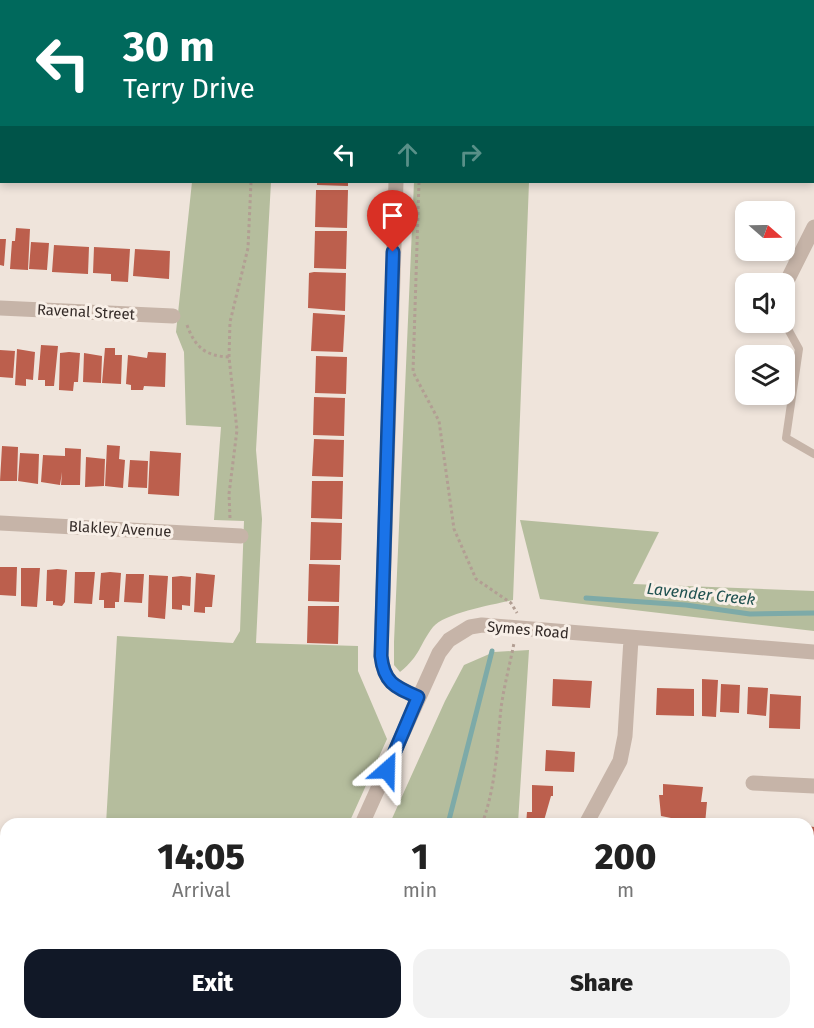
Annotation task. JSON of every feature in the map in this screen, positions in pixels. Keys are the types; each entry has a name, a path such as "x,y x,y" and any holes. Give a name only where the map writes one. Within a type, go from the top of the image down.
{"street":[{"path":"396,183 381,656 383,671 389,682 418,697"},
{"path":"791,273 814,227"},
{"name":"Ravenal Street","path":"0,308 179,318"},
{"name":"Blakley Avenue","path":"0,523 235,536"},
{"name":"Symes Road","path":"365,818 439,653 449,640 470,627 517,627 631,639 814,652"},
{"path":"589,818 620,761 625,736 631,639"},
{"path":"753,783 814,786"}],"lane":[{"path":"790,333 799,349 786,438 814,454"}],"path":[{"path":"235,536 229,494 237,430 229,357 230,322 248,248 251,183"},
{"path":"419,183 413,372 439,421 454,529 476,579 516,607 518,618"},
{"path":"179,318 199,347 215,356 229,357"},
{"path":"484,818 496,773 502,706 516,636"}],"green space":[{"path":"192,183 271,183 256,450 262,519 256,643 358,646 358,671 387,739 351,818 106,818 117,636 233,643 240,631 244,521 214,520 221,427 186,425 184,352 176,332"},
{"path":"414,183 529,183 513,600 470,610 439,622 428,633 412,660 400,672 394,665"},
{"path":"520,520 659,532 633,584 814,591 814,631 540,599"},
{"path":"529,650 518,818 392,818 445,701 464,665 494,652"}],"building":[{"path":"317,183 348,183 348,186 317,185"},
{"path":"316,190 348,190 347,228 315,227"},
{"path":"16,228 30,229 28,270 10,269 12,241 15,241"},
{"path":"315,231 347,231 346,269 314,268"},
{"path":"0,239 6,239 4,266 0,265"},
{"path":"31,242 49,243 47,270 29,269"},
{"path":"54,245 89,247 88,274 52,272"},
{"path":"94,247 130,249 128,282 111,281 111,274 93,273"},
{"path":"135,249 170,251 169,279 133,276"},
{"path":"309,273 346,273 345,311 308,308"},
{"path":"313,313 345,315 343,352 311,351"},
{"path":"41,345 58,346 54,386 45,386 45,380 38,380"},
{"path":"105,348 115,348 115,355 122,355 121,384 102,383"},
{"path":"17,349 35,352 33,380 26,379 26,386 15,385"},
{"path":"0,350 15,351 13,378 0,377"},
{"path":"148,352 166,353 165,387 144,386 143,390 131,390 131,385 126,384 128,355 147,358"},
{"path":"60,353 80,353 78,382 74,382 73,391 59,390"},
{"path":"84,353 102,356 101,383 83,382"},
{"path":"316,356 347,357 346,394 315,393"},
{"path":"314,397 345,398 344,436 313,435"},
{"path":"314,439 344,440 343,477 312,476"},
{"path":"107,445 120,446 119,459 125,460 123,488 105,486"},
{"path":"2,446 18,447 17,481 0,481"},
{"path":"65,448 81,449 80,485 61,485 62,472 60,485 41,482 43,455 65,456"},
{"path":"150,451 181,453 179,496 148,494"},
{"path":"20,453 39,454 38,484 18,481"},
{"path":"86,457 105,459 104,486 85,487"},
{"path":"130,460 148,461 147,488 128,487"},
{"path":"312,481 343,481 342,519 311,518"},
{"path":"311,522 342,523 341,560 310,560"},
{"path":"309,564 340,565 339,602 308,601"},
{"path":"0,567 17,567 16,596 0,595"},
{"path":"21,568 40,568 37,607 21,606"},
{"path":"47,570 67,570 65,602 62,606 53,605 53,601 46,601"},
{"path":"75,572 95,572 92,604 74,603"},
{"path":"101,573 121,573 119,602 115,602 115,608 104,608 104,600 99,600"},
{"path":"196,573 215,575 212,607 205,607 205,613 194,612"},
{"path":"126,574 144,574 142,603 124,602"},
{"path":"149,575 168,576 165,619 148,617"},
{"path":"172,577 191,577 190,606 182,605 182,610 172,609"},
{"path":"308,606 339,606 338,644 307,643"},
{"path":"553,679 592,681 590,708 552,706"},
{"path":"702,679 718,680 716,717 702,716"},
{"path":"721,684 740,685 739,713 720,712"},
{"path":"748,687 768,688 766,716 747,714"},
{"path":"657,688 694,689 694,716 656,715"},
{"path":"770,694 801,696 800,729 769,728"},
{"path":"546,750 575,752 574,772 545,771"},
{"path":"663,784 703,787 701,802 707,802 706,818 661,816 659,795 663,795"},
{"path":"532,785 553,786 553,796 551,796 545,818 526,818 527,812 532,812"}],"waterway":[{"name":"Lavender Creek","path":"586,598 686,605 750,614 814,613"},
{"name":"Lavender Creek","path":"450,818 492,651"}],"route":[{"path":"387,770 418,697 389,682 383,671 381,656 393,252"}]}
